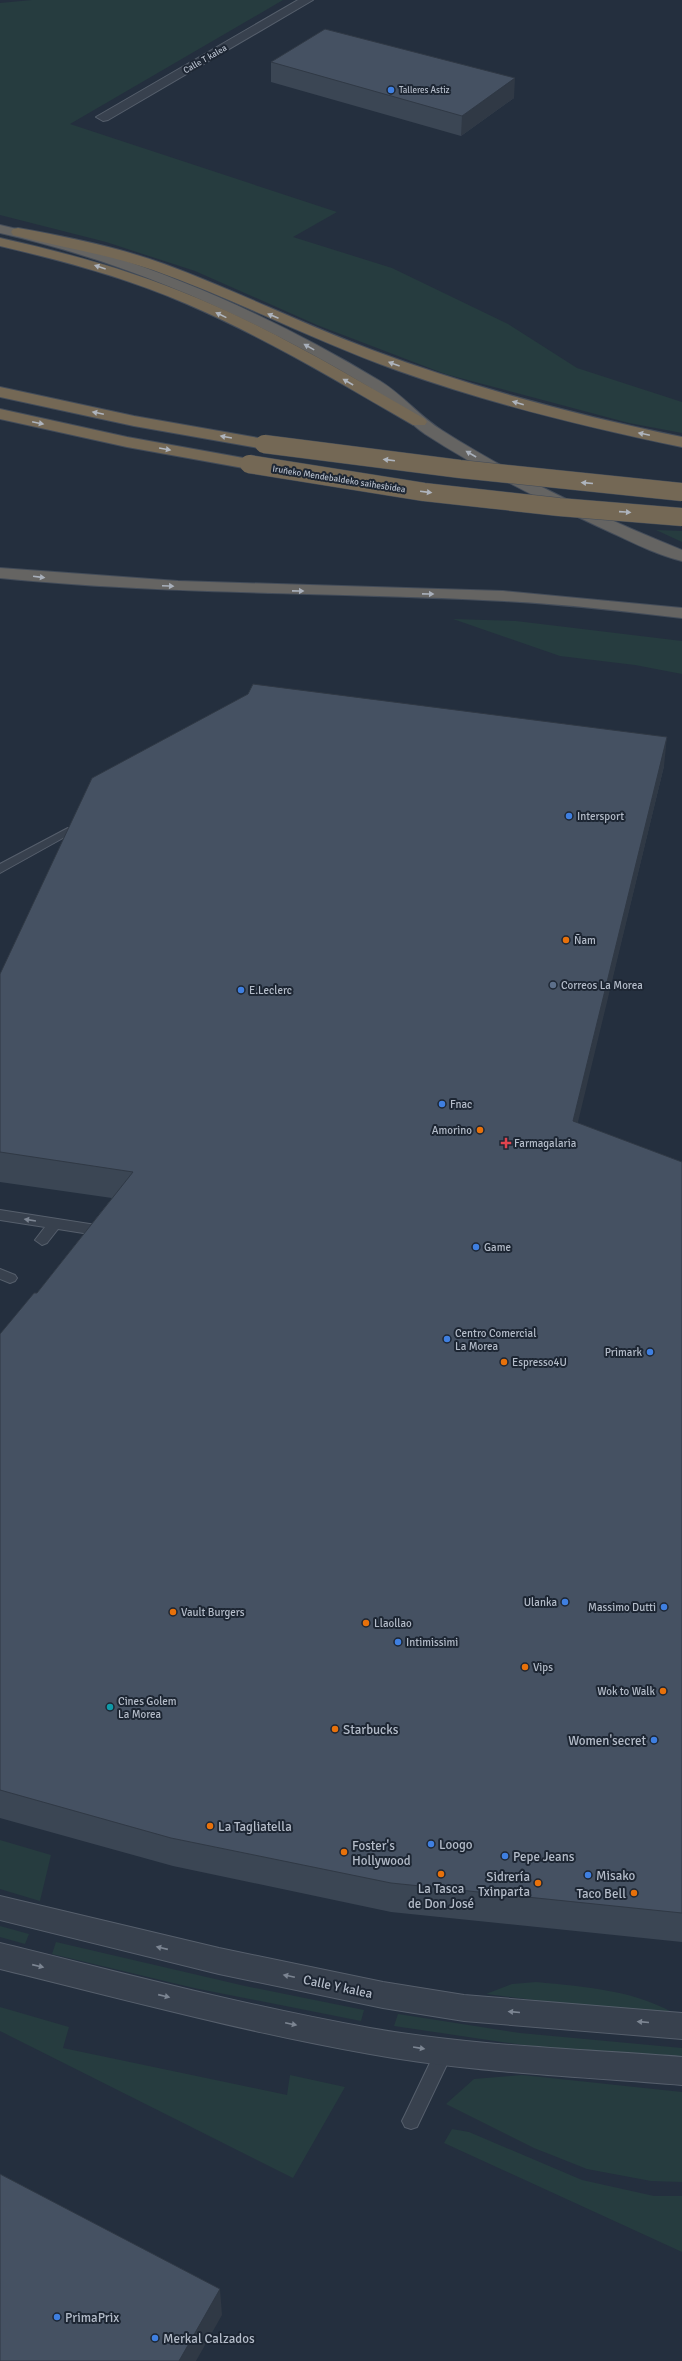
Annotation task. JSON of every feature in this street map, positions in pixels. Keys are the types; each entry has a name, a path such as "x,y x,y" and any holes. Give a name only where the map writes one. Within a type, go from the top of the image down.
{"highway":[{"path":"0,229 76,242 129,257 188,279 318,335 422,374 535,408 682,442"},
{"path":"18,232 107,258 170,280 214,300 291,337 379,387 398,400 419,422"},
{"path":"0,242 93,265 195,303 321,366 468,452 556,501 682,556"},
{"path":"0,392 134,421 264,444 460,469 682,492"},
{"name":"Iruñeko Mendebaldeko saihesbidea","path":"0,414 127,442 250,464 424,492 559,507 682,517"},
{"path":"0,573 72,581 243,589 478,595 598,603 682,613"}],"street":[{"name":"Calle T kalea","path":"103,117 307,0"},
{"name":"Calle Y kalea","path":"0,1908 219,1962 383,1995 464,2008 682,2026"},
{"path":"0,1956 204,2006 370,2040 444,2052 682,2071"}],"lane":[{"path":"0,869 68,831"},
{"path":"0,1215 96,1230"},
{"path":"42,1240 55,1224"},
{"path":"411,2121 444,2052"}],"green space":[{"path":"32,0 283,0 70,124 337,212 293,237 392,268 508,324 577,368 682,402 682,433 629,423 445,374 317,325 195,271 106,242 0,215 0,3"},
{"path":"656,530 682,531 682,542"},
{"path":"453,619 516,621 682,641 682,674 635,665 560,656"},
{"path":"0,1840 51,1855 40,1901 0,1889"},
{"path":"0,1926 29,1934 25,1944 0,1937"},
{"path":"56,1942 245,1986 364,2010 361,2021 194,1988 52,1954"},
{"path":"536,1982 612,1991 648,2001 682,2018 486,1994 512,1984"},
{"path":"0,2007 69,2027 63,2048 287,2095 290,2075 345,2087 293,2178 0,2031"},
{"path":"398,2014 520,2033 682,2048 682,2060 536,2047 394,2026"},
{"path":"522,2075 682,2092 682,2182 651,2181 587,2169 534,2148 446,2104 474,2079"},
{"path":"452,2129 469,2132 582,2180 654,2196 682,2196 682,2252 444,2143"}],"building":[{"path":"325,29 515,78 462,116 271,62"},
{"name":"Centro Comercial La Morea","path":"253,684 667,737 573,1121 682,1162 682,1913 391,1883 171,1838 0,1790 0,1334 34,1293 37,1293 133,1172 0,1152 0,974 92,778 248,694"},
{"path":"0,2174 220,2289 179,2361 0,2361"}],"place":[{"name":"Talleres Astiz","path":"391,90"},
{"name":"Intersport","path":"569,816"},
{"name":"Ñam","path":"566,940"},
{"name":"Correos La Morea","path":"553,985"},
{"name":"E.Leclerc","path":"241,990"},
{"name":"Fnac","path":"442,1104"},
{"name":"Amorino","path":"480,1130"},
{"name":"Farmagalaria","path":"506,1143"},
{"name":"Game","path":"476,1247"},
{"name":"Centro Comercial La Morea","path":"447,1339"},
{"name":"Primark","path":"650,1352"},
{"name":"Espresso4U","path":"504,1362"},
{"name":"Ulanka","path":"565,1602"},
{"name":"Massimo Dutti","path":"664,1607"},
{"name":"Vault Burgers","path":"173,1612"},
{"name":"Llaollao","path":"366,1623"},
{"name":"Intimissimi","path":"398,1642"},
{"name":"Vips","path":"525,1667"},
{"name":"Wok to Walk","path":"663,1691"},
{"name":"Cines Golem La Morea","path":"110,1707"},
{"name":"Starbucks","path":"335,1729"},
{"name":"Women'secret","path":"654,1740"},
{"name":"La Tagliatella","path":"210,1826"},
{"name":"Loogo","path":"431,1844"},
{"name":"Foster's Hollywood","path":"344,1852"},
{"name":"Pepe Jeans","path":"505,1856"},
{"name":"La Tasca de Don José","path":"441,1874"},
{"name":"Misako","path":"588,1875"},
{"name":"Sidrería Txinparta","path":"538,1883"},
{"name":"Taco Bell","path":"634,1893"},
{"name":"PrimaPrix","path":"57,2317"},
{"name":"Merkal Calzados","path":"155,2338"}]}
